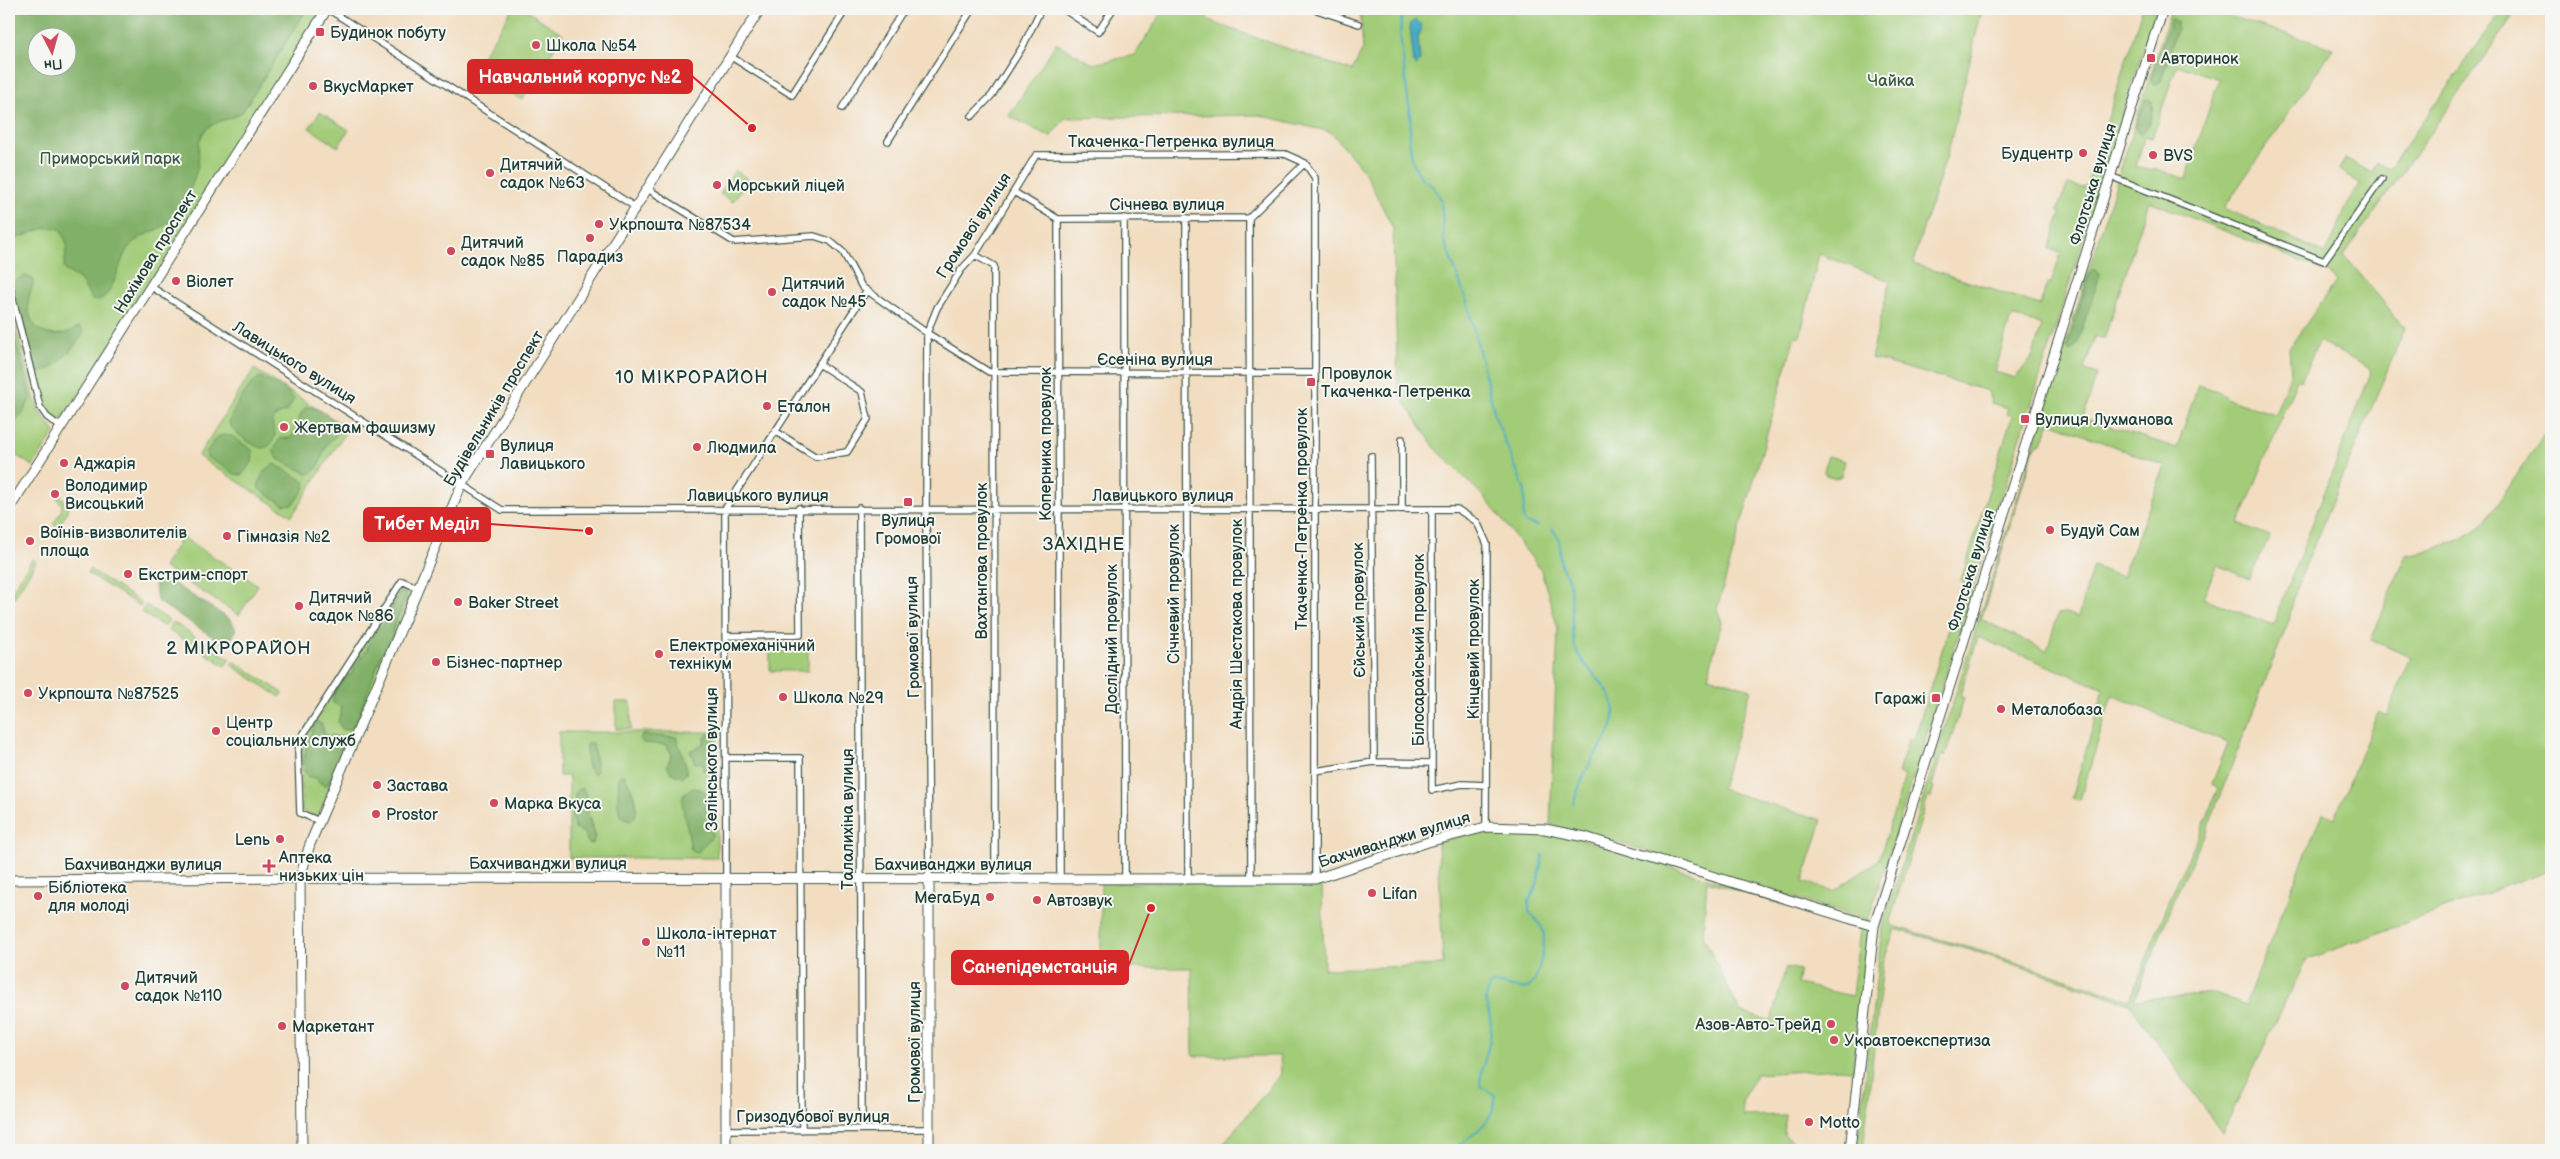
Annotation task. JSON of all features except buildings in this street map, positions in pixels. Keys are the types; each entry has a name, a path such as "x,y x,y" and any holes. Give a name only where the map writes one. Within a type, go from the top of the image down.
{"street":[{"path":"328,9 635,207"},
{"name":"Нахімова проспект","path":"9,509 328,9"},
{"name":"Будівельників проспект","path":"302,1150 300,878 307,852 462,484 760,9"},
{"path":"730,56 792,96 846,9"},
{"path":"842,108 904,9"},
{"path":"888,141 972,9"},
{"path":"972,116 997,87 1023,46 1041,9"},
{"path":"1063,9 1098,32 1112,9"},
{"path":"1314,9 1359,24"},
{"name":"Флотська вулиця","path":"1850,1150 1874,926 2162,9"},
{"name":"Ткаченка-Петренка вулиця","path":"1036,155 1285,154 1305,163"},
{"name":"Громової вулиця","path":"930,1150 926,508 927,333 937,308 961,270 975,255 1036,155"},
{"path":"1250,218 1305,163"},
{"name":"Ткаченка-Петренка провулок","path":"1305,163 1315,178 1315,879"},
{"path":"2110,176 2324,261 2382,179"},
{"path":"646,188 734,242 814,236 830,241 843,252 858,282 867,290 927,333 984,370 995,373"},
{"path":"1014,192 1058,219"},
{"name":"Дослідний провулок","path":"1124,218 1125,879"},
{"name":"Січневий провулок","path":"1186,218 1188,880"},
{"name":"Січнева вулиця","path":"1058,219 1250,218"},
{"name":"Андрія Шестакова провулок","path":"1250,218 1251,880"},
{"name":"Коперника провулок","path":"1058,219 1060,879"},
{"name":"Вахтангова провулок","path":"975,255 994,266 995,879"},
{"path":"9,284 40,407 50,421 62,428"},
{"name":"Лавицького вулиця","path":"150,286 502,510 799,508 1432,509"},
{"path":"725,509 867,290"},
{"path":"776,431 816,457 847,452 868,418 862,392 819,364"},
{"name":"Єсеніна вулиця","path":"995,373 1315,373"},
{"path":"1402,439 1402,509"},
{"name":"Єйський провулок","path":"1372,456 1374,762"},
{"path":"725,636 800,635 799,508"},
{"name":"Талалихіна вулиця","path":"859,508 862,1129"},
{"name":"Зелінського вулиця","path":"725,509 726,1150"},
{"name":"Білосарайський провулок","path":"1432,509 1432,790 1462,784 1486,785"},
{"name":"Кінцевий провулок","path":"1432,509 1457,509 1468,514 1484,533 1487,544 1486,827"},
{"path":"320,821 300,813 298,751 302,738 402,582 418,588"},
{"path":"726,758 800,758 802,1130"},
{"path":"1315,771 1374,762 1432,763"},
{"name":"Бахчиванджи вулиця","path":"9,880 300,878 1315,879 1428,842 1486,827 1545,829 1586,836 1874,926"},
{"name":"Гризодубової вулиця","path":"726,1130 929,1129"}],"green space":[{"name":"Приморський парк","path":"9,9 325,9 58,427 45,409 40,398 9,282"},
{"name":"Приморський парк","path":"9,9 307,9 243,111 218,122 204,132 199,146 197,169 190,191 182,206 168,223 140,238 128,248 115,280 105,296 99,300 92,300 80,279 66,271 64,267 67,244 61,230 55,228 42,229 9,239"},
{"path":"512,9 524,9 563,34 522,100 474,70"},
{"name":"Чайка","path":"1164,9 1192,9 1217,24 1352,71 1363,49 1360,9 1982,9 1948,152 1915,254 1914,264 2040,305 2047,283 2051,284 2061,253 2049,249 2061,212 2057,210 2068,184 2082,188 2087,185 2142,9 2156,9 1868,921 1627,845 1550,825 1558,629 1541,570 1486,499 1435,448 1398,392 1393,228 1364,171 1331,132 1259,115 1065,118 1050,137 1009,116 1056,43 1093,64 1135,55","holes":["1819,254 1890,281 1871,358 1988,391 1991,403 2008,408 2007,414 2012,416 1961,580 1964,581 1914,740 1909,738 1898,773 1905,776 1879,860 1834,891 1803,882 1822,820 1721,789 1751,689 1708,676 1722,622 1717,609 1795,336 1800,337","2011,316 2042,325 2032,358 2015,378 1995,372"]},
{"path":"2171,9 2206,9 2333,48 2224,208 2326,254 2350,198 2361,184 2339,170 2345,158 2372,173 2377,163 2389,169 2503,9 2518,9 2344,255 2405,328 2296,588 2289,620 2206,831 2178,891 2134,1000 2215,993 2245,1005 2322,813 2335,818 2378,712 2387,716 2411,657 2371,640 2406,555 2431,550 2459,540 2484,524 2551,424 2551,869 2306,960 2222,1133 2129,1003 1974,951 1895,929 1883,963 1863,1150 1857,1150 1882,928","holes":["2177,65 2219,79 2186,179 2153,168 2151,171 2136,166 2145,136 2152,138","2149,201 2330,273 2336,282 2289,348 2291,373 2275,414 2230,400 2218,391 2198,385 2177,448 2083,418 2097,374 2084,369 2095,336 2104,339","2319,341 2372,370 2273,625 2203,598 2217,565 2249,579 2270,536 2239,524 2297,379 2301,381","2050,422 2165,466 2122,577 2093,566 2078,617 2065,613 2058,614 2047,651 1981,619 2033,452 2038,444 2042,443","1978,637 2104,689 2072,798 2080,800 2112,695 2228,743 2212,784 2218,788 2202,829 2174,889 2130,1000 1975,949 1893,926 1890,921 1928,797 1931,798 1934,787 1932,786 1941,755 1945,756 1964,698 1960,696"]},
{"path":"2171,18 2177,21 2177,29 2161,81 2153,85 2151,78"},
{"path":"2146,99 2152,101 2152,114 2147,128 2141,134 2137,132 2136,125"},
{"path":"320,112 349,130 338,147 309,128"},
{"path":"735,170 748,179 733,202 720,194"},
{"path":"2093,269 2099,272 2099,278 2077,344 2070,351 2067,347 2090,272"},
{"path":"25,276 33,279 28,303 29,314 38,329 44,333 52,334 70,332 79,327 83,330 83,335 63,359 51,369 44,371 38,372 33,363 13,287 15,280"},
{"path":"9,310 11,310 35,400 40,412 55,432 33,466 9,451"},
{"path":"9,318 31,397 23,413 9,430"},
{"path":"254,369 348,428 292,516 198,456"},
{"path":"261,377 288,392 294,399 287,411 273,418 272,423 275,436 270,445 264,448 255,446 234,430 229,423 233,411 242,397 252,383"},
{"path":"306,407 315,408 326,414 339,430 337,435 327,445 316,469 308,474 278,459 273,451 280,438 290,438 296,431 301,414"},
{"path":"222,435 232,436 253,451 252,462 242,475 235,474 207,457 206,453 215,439"},
{"path":"1828,456 1845,461 1841,476 1836,478 1826,475 1824,471"},
{"path":"275,464 305,483 304,490 293,504 284,505 259,489 259,482 263,474"},
{"path":"60,494 68,506 66,514 58,527 53,524 62,508 57,499"},
{"path":"182,537 258,585 239,615 163,567"},
{"path":"32,559 36,562 9,606 9,596"},
{"path":"89,569 142,603 140,606 87,573"},
{"path":"162,578 231,620 236,630 231,640 221,642 157,601 155,584"},
{"path":"403,585 414,589 318,817 302,811 301,751 306,735","holes":["405,592 406,598 393,628 392,639 381,656 359,714 341,728 339,722 342,708 335,704 347,676 352,674 354,667 400,593","322,724 325,735 342,737 345,743 329,783 319,783 316,778 305,772 309,739"]},
{"path":"405,592 406,598 393,628 392,639 381,656 356,722 350,729 343,730 338,722 342,708 333,703 334,694 342,682 352,674 355,664 367,650 374,633 382,626 400,593"},
{"path":"146,605 169,620 164,627 141,612"},
{"path":"173,622 206,644 201,651 168,630"},
{"path":"209,646 230,659 225,666 205,653"},
{"path":"770,650 808,650 808,671 770,671"},
{"path":"234,661 283,693 280,697 231,665"},
{"path":"616,702 631,702 631,729 616,729"},
{"path":"319,722 325,735 342,737 345,743 329,783 324,786 316,778 308,777 304,764 310,735 316,723"},
{"path":"559,732 717,732 717,858 569,858 569,776 559,776","holes":["641,735 676,737 686,765 686,774 669,760 672,755 667,745","705,736 714,736 715,762 704,771 703,763 692,750 703,744","592,743 597,771 588,768 586,745","619,776 625,776 637,803 618,800","576,791 588,814 595,836 587,841 584,833 574,827 572,816","708,799 705,809 712,827 710,840 690,848 688,824 682,804"]},
{"path":"708,734 714,736 715,762 703,771 703,763 695,763 690,751 703,744"},
{"path":"643,735 676,737 686,765 686,774 680,777 671,773 667,765 672,755 667,745 643,743 639,739"},
{"path":"589,742 593,745 597,771 594,774 589,769 587,761 586,745"},
{"path":"623,774 635,799 636,812 630,821 621,818 618,806 619,776"},
{"path":"582,788 586,794 589,820 595,836 593,844 588,843 584,833 575,829 572,816 576,791"},
{"path":"694,788 704,790 708,795 705,809 713,835 697,853 690,848 683,805 684,793"},
{"path":"1486,830 1545,832 1585,840 1868,928 1853,1070 1839,1069 1756,1074 1742,1102 1743,1116 1786,1115 1784,1135 1800,1150 1218,1150 1281,1074 1280,1056 1193,1056 1192,968 1101,968 1101,883 1322,879 1324,969 1443,965 1438,842","holes":["1707,881 1860,929 1852,996 1797,984 1800,970 1786,967 1771,1021 1740,1012 1703,936"]}],"water":[{"path":"1417,20 1422,25 1418,36 1420,61 1416,66 1414,64 1410,28 1411,23"}],"waterway":[{"path":"1402,9 1400,35 1411,124 1409,139 1413,163 1422,179 1432,185 1441,199 1444,240 1467,302 1496,419 1525,491 1523,519 1526,523 1538,526"},
{"path":"1552,529 1558,538 1561,565 1570,586 1573,635 1577,652 1608,691 1614,711 1614,719 1609,734 1582,779 1573,804"},
{"path":"1453,1150 1481,1127 1492,1113 1495,1104 1495,1095 1480,1086 1491,1035 1491,1022 1486,1000 1488,990 1492,984 1527,988 1535,979 1541,962 1544,936 1541,925 1529,912 1529,901 1537,885 1543,855"}],"place":[{"name":"Будинок побуту","path":"320,32"},
{"name":"Школа №54","path":"536,45"},
{"name":"Авторинок","path":"2151,58"},
{"name":"ВкусМаркет","path":"313,86"},
{"name":"Навчальний корпус №2","path":"752,128"},
{"name":"Будцентр","path":"2083,153"},
{"name":"BVS","path":"2153,155"},
{"name":"Дитячий садок №63","path":"490,173"},
{"name":"Морський ліцей","path":"717,185"},
{"name":"Укрпошта №87534","path":"599,224"},
{"name":"Парадиз","path":"590,238"},
{"name":"Дитячий садок №85","path":"451,251"},
{"name":"Віолет","path":"176,281"},
{"name":"Дитячий садок №45","path":"772,292"},
{"name":"Провулок Ткаченка-Петренка","path":"1311,382"},
{"name":"Еталон","path":"767,406"},
{"name":"Вулиця Лухманова","path":"2025,419"},
{"name":"Жертвам фашизму","path":"284,427"},
{"name":"Людмила","path":"697,447"},
{"name":"Вулиця Лавицького","path":"490,454"},
{"name":"Аджарія","path":"64,463"},
{"name":"Володимир Висоцький","path":"55,494"},
{"name":"Вулиця Громової","path":"908,502"},
{"name":"Будуй Сам","path":"2050,530"},
{"name":"Тибет Меділ","path":"589,531"},
{"name":"Гімназія №2","path":"227,536"},
{"name":"Воїнів-визволителів площа","path":"30,541"},
{"name":"Екстрим-спорт","path":"128,574"},
{"name":"Baker Street","path":"458,602"},
{"name":"Дитячий садок №86","path":"299,606"},
{"name":"Електромеханічний технікум","path":"659,654"},
{"name":"Бізнес-партнер","path":"436,662"},
{"name":"Укрпошта №87525","path":"28,693"},
{"name":"Школа №29","path":"783,697"},
{"name":"Гаражі","path":"1936,698"},
{"name":"Металобаза","path":"2001,709"},
{"name":"Центр соціальних служб","path":"216,731"},
{"name":"Застава","path":"377,785"},
{"name":"Марка Вкуса","path":"494,803"},
{"name":"Prostor","path":"376,814"},
{"name":"Lenь","path":"280,839"},
{"name":"Аптека низьких цін","path":"269,866"},
{"name":"Lifan","path":"1372,893"},
{"name":"Бібліотека для молоді","path":"38,896"},
{"name":"МегаБуд","path":"990,897"},
{"name":"Автозвук","path":"1037,900"},
{"name":"Санепідемстанція","path":"1151,908"},
{"name":"Школа-інтернат №11","path":"646,942"},
{"name":"Дитячий садок №110","path":"125,986"},
{"name":"Азов-Авто-Трейд","path":"1831,1024"},
{"name":"Маркетант","path":"282,1026"},
{"name":"Укравтоекспертиза","path":"1834,1040"},
{"name":"Motto","path":"1809,1122"}],"district":[{"name":"10 МІКРОРАЙОН","path":"692,377"},
{"name":"ЗАХІДНЕ","path":"1084,544"},
{"name":"2 МІКРОРАЙОН","path":"239,648"}]}
